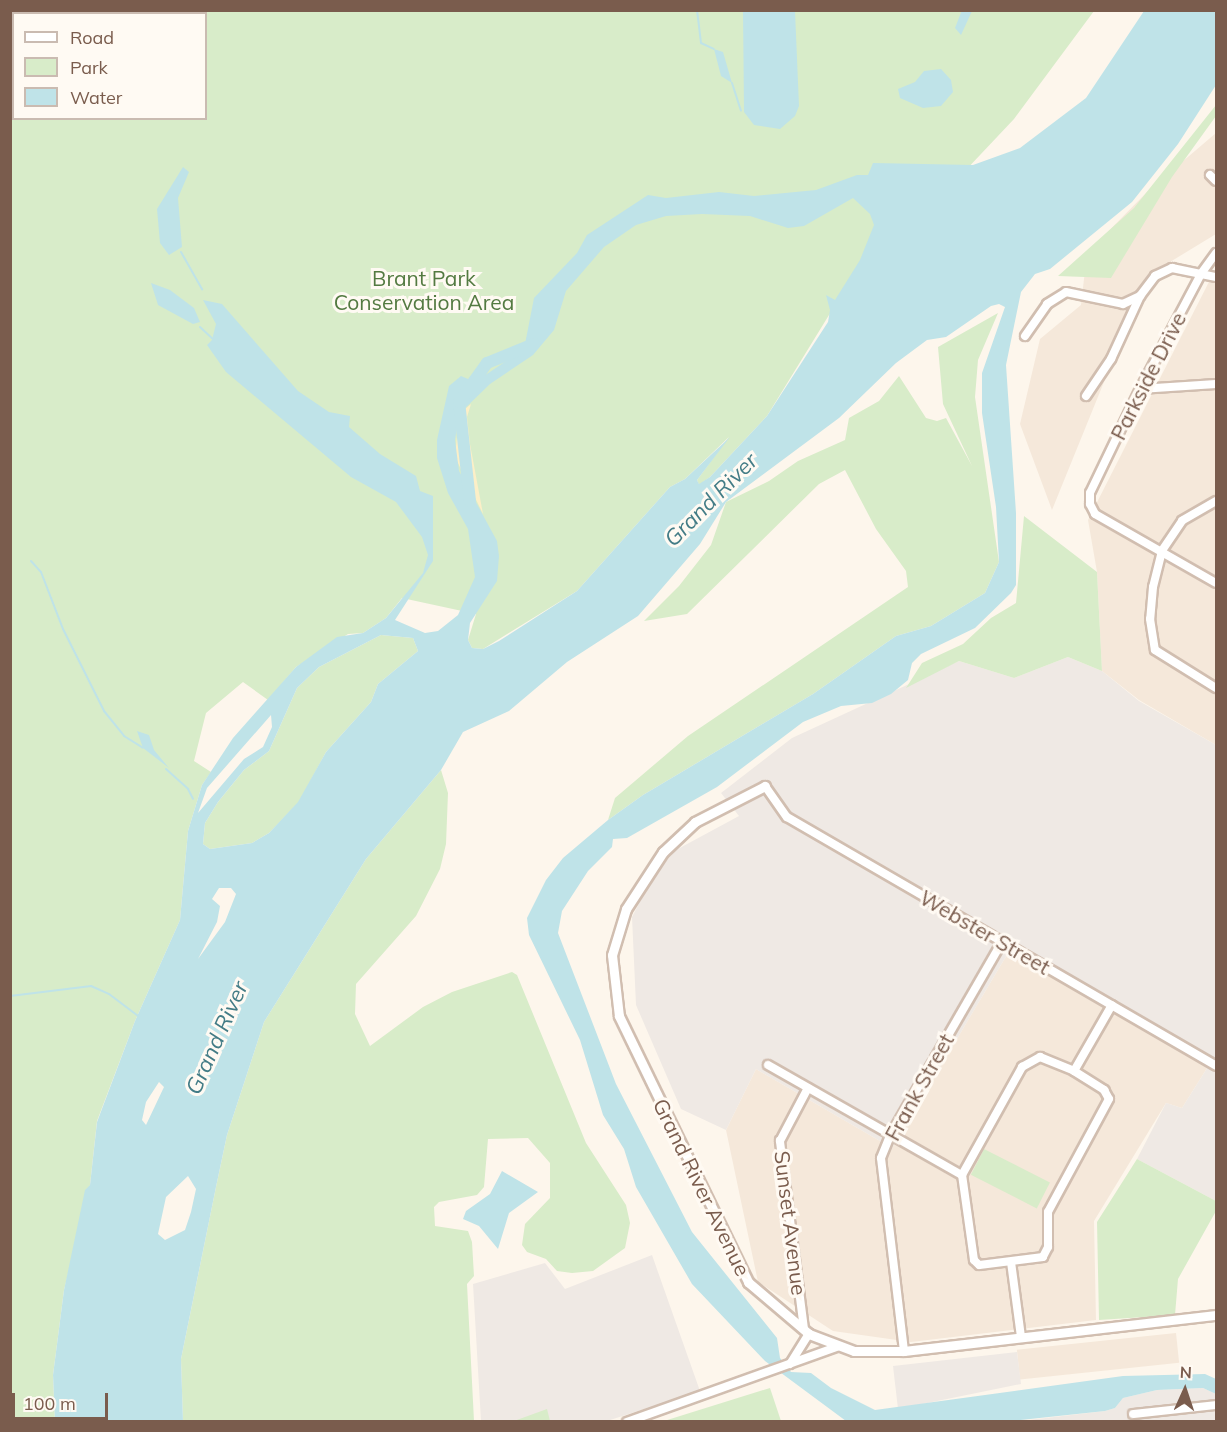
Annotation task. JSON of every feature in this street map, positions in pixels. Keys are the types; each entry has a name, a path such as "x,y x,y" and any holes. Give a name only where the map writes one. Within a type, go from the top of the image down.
{"street":[{"name":"Parkside Drive","path":"1162,551 1095,514 1090,504 1090,493 1140,389 1201,274 1216,253"},
{"path":"1086,396 1111,359 1140,296 1155,276 1172,268 1216,277"},
{"path":"1025,336 1047,304 1066,292 1123,304 1140,296"},
{"path":"1140,389 1216,384"},
{"path":"1216,501 1182,521 1162,551 1151,603 1155,650 1216,688"},
{"path":"1162,551 1216,583"},
{"name":"Webster Street","path":"765,786 787,817 1216,1066"},
{"name":"Grand River Avenue","path":"765,786 695,822 663,852 626,909 612,955 619,1016 748,1282 806,1332 837,1347 904,1352 1216,1315"},
{"name":"Frank Street","path":"904,1352 881,1158 890,1136 1002,942"},
{"path":"1074,1071 1112,1005"},
{"path":"1040,1057 1074,1071 1104,1090 1108,1099 1047,1212 1048,1247 1043,1257 979,1264 974,1260 962,1175 1022,1066 1040,1057"},
{"path":"768,1065 962,1175"},
{"name":"Sunset Avenue","path":"806,1332 780,1141 808,1088"},
{"path":"1011,1262 1021,1337"},
{"path":"790,1364 806,1332"},
{"path":"627,1422 837,1347"},
{"path":"1133,1414 1216,1405"}],"shaded area":[{"path":"1216,133 1216,234 1147,276 1052,510 1020,424 1040,339 1081,305 1087,253 1148,191"},
{"path":"1216,268 1216,745 1139,700 1102,671 1097,572 1088,520"},
{"path":"1068,657 1102,671 1139,701 1216,745 1216,1201 1137,1159 1166,1103 1182,1108 1209,1065 1008,953 892,1148 756,1069 726,1130 681,1109 636,1005 632,917 655,873 676,850 739,816 721,793 792,738 959,661 1014,678"},
{"path":"1008,953 1209,1065 1182,1108 1166,1103 1094,1221 1096,1320 911,1342 833,1331 758,1282 726,1130 756,1069 892,1148"},
{"path":"652,1255 700,1391 607,1421 481,1421 473,1284 545,1263 565,1289"},
{"path":"1176,1333 1179,1363 1020,1380 1017,1350"},
{"path":"1017,1352 1021,1384 898,1409 893,1366"},
{"path":"1203,1388 1216,1394 1216,1421 1011,1422 1105,1411 1115,1408 1123,1398 1157,1390"}],"green space":[{"name":"Brant Park Conservation Area","path":"10,11 1094,11 1014,119 829,315 767,416 710,477 699,485 697,480 729,437 685,479 670,487 577,591 483,649 472,648 468,640 476,614 402,598 386,618 363,633 348,634 296,667 268,700 243,682 206,713 194,761 211,772 202,785 188,831 180,920 135,1021 97,1121 90,1185 64,1290 53,1375 55,1422 10,1421"},
{"path":"1216,105 1216,116 1172,177 1111,278 1058,276 1134,208"},
{"path":"998,313 978,360 975,397 999,562 985,593 931,626 896,636 813,694 643,795 608,820 615,798 688,736 908,587 906,571 876,529 845,470 819,484 687,614 644,621 679,586 711,545 726,502 769,481 798,461 845,440 849,418 879,401 899,376 926,418 937,421 946,418 972,466 943,404 938,347"},
{"path":"1024,516 1097,572 1102,671 1068,657 1014,678 959,661 906,688 922,663 963,644 991,618 1016,603"},
{"path":"381,635 413,638 418,651 378,684 371,702 326,752 299,802 269,833 252,843 210,849 203,844 205,823 218,802 244,770 269,751 297,688 319,667"},
{"path":"441,770 448,793 446,844 440,869 416,916 356,984 355,1014 370,1046 423,1007 452,992 512,972 517,975 586,1143 626,1205 630,1223 625,1248 593,1271 572,1273 557,1271 546,1259 527,1252 522,1245 525,1224 550,1198 550,1163 528,1138 488,1139 484,1187 477,1195 439,1202 434,1207 435,1226 468,1231 472,1242 474,1276 467,1284 474,1421 183,1422 181,1359 227,1135 264,1022 366,859"},
{"path":"984,1149 1050,1183 1037,1208 971,1175"},
{"path":"1137,1159 1216,1201 1216,1211 1178,1279 1175,1315 1099,1320 1097,1222"},
{"path":"770,1388 781,1421 664,1421"},
{"path":"547,1409 550,1421 514,1421"}],"sand":[{"path":"471,404 467,417 483,514 455,457 459,414"}],"water":[{"path":"962,10 972,11 961,35 955,28"},
{"path":"743,11 795,11 799,106 795,116 780,129 754,125 744,112"},
{"path":"1144,11 1216,11 1216,85 1178,144 1132,202 1050,269 1035,274 1021,292 1006,365 1016,513 1016,585 1011,593 975,628 921,654 912,663 908,680 891,694 872,703 841,706 803,722 717,787 627,838 613,839 612,847 588,871 562,911 558,933 616,1084 692,1232 777,1338 780,1358 791,1372 811,1373 831,1388 875,1410 1123,1376 1205,1374 1216,1379 1216,1394 1203,1388 1157,1390 1123,1398 1115,1408 1105,1411 1011,1421 846,1421 765,1361 692,1284 636,1187 624,1149 603,1115 580,1040 529,935 527,918 546,880 563,858 608,820 643,795 813,694 896,636 931,626 985,593 999,562 996,507 982,413 982,373 1005,307 999,304 991,306 946,337 927,340 896,363 839,418 726,502 700,544 638,616 567,662 509,711 463,732 441,770 366,859 264,1022 227,1135 181,1359 183,1421 55,1422 53,1375 64,1290 85,1190 90,1185 97,1122 135,1021 180,920 188,831 202,785 233,738 296,667 337,637 363,633 386,618 423,573 428,555 422,537 396,502 351,477 226,372 207,345 212,340 216,324 203,300 222,304 298,391 329,412 350,416 349,427 380,454 416,476 420,491 433,496 433,561 395,620 425,633 438,631 458,615 475,577 468,529 448,493 437,458 437,440 449,386 461,376 475,382 518,353 525,344 534,298 577,253 587,235 648,195 666,198 719,192 754,196 816,190 857,175 868,175 873,163 973,165 1020,148 1086,98","holes":["853,198 870,214 874,225 860,260 835,300 826,295 830,310 828,322 767,416 710,477 699,484 697,480 730,437 685,479 670,487 577,591 499,641 483,649 472,648 468,640 470,623 497,581 499,556 497,541 459,471 455,440 459,414 490,384 533,355 554,330 566,291 604,247 636,225 666,216 702,214 750,216 788,228 804,226","381,635 413,638 418,651 378,684 371,702 326,752 298,802 269,833 252,843 210,849 203,844 205,823 218,802 244,770 269,751 297,688 319,667","271,715 272,727 263,747 244,759 198,813 207,788","219,888 231,888 236,894 225,922 198,959 217,922 220,906 212,899","159,1082 164,1087 146,1125 142,1120 146,1102","188,1176 196,1189 185,1230 165,1240 158,1234 166,1197"]},
{"path":"714,49 723,52 732,83 721,76"},
{"path":"941,69 951,80 953,92 941,106 923,108 900,98 898,89 915,82 924,71"},
{"path":"183,167 189,172 178,198 182,247 169,255 160,243 157,209"},
{"path":"151,283 170,290 194,308 200,322 193,324 158,305"},
{"path":"137,731 149,735 154,750 169,768 143,748"},
{"path":"502,1171 538,1192 509,1213 498,1249 479,1226 463,1219 466,1211 490,1194"}],"waterway":[{"path":"697,10 701,43 714,49"},
{"path":"732,83 741,111"},
{"path":"181,252 202,289"},
{"path":"200,327 213,339"},
{"name":"Grand River","path":"470,501 459,402 487,363 534,344"},
{"path":"31,561 41,572 63,629 104,711 124,736 143,748"},
{"path":"166,769 188,789 193,799"},
{"path":"10,996 91,986 109,994 140,1017"}]}
